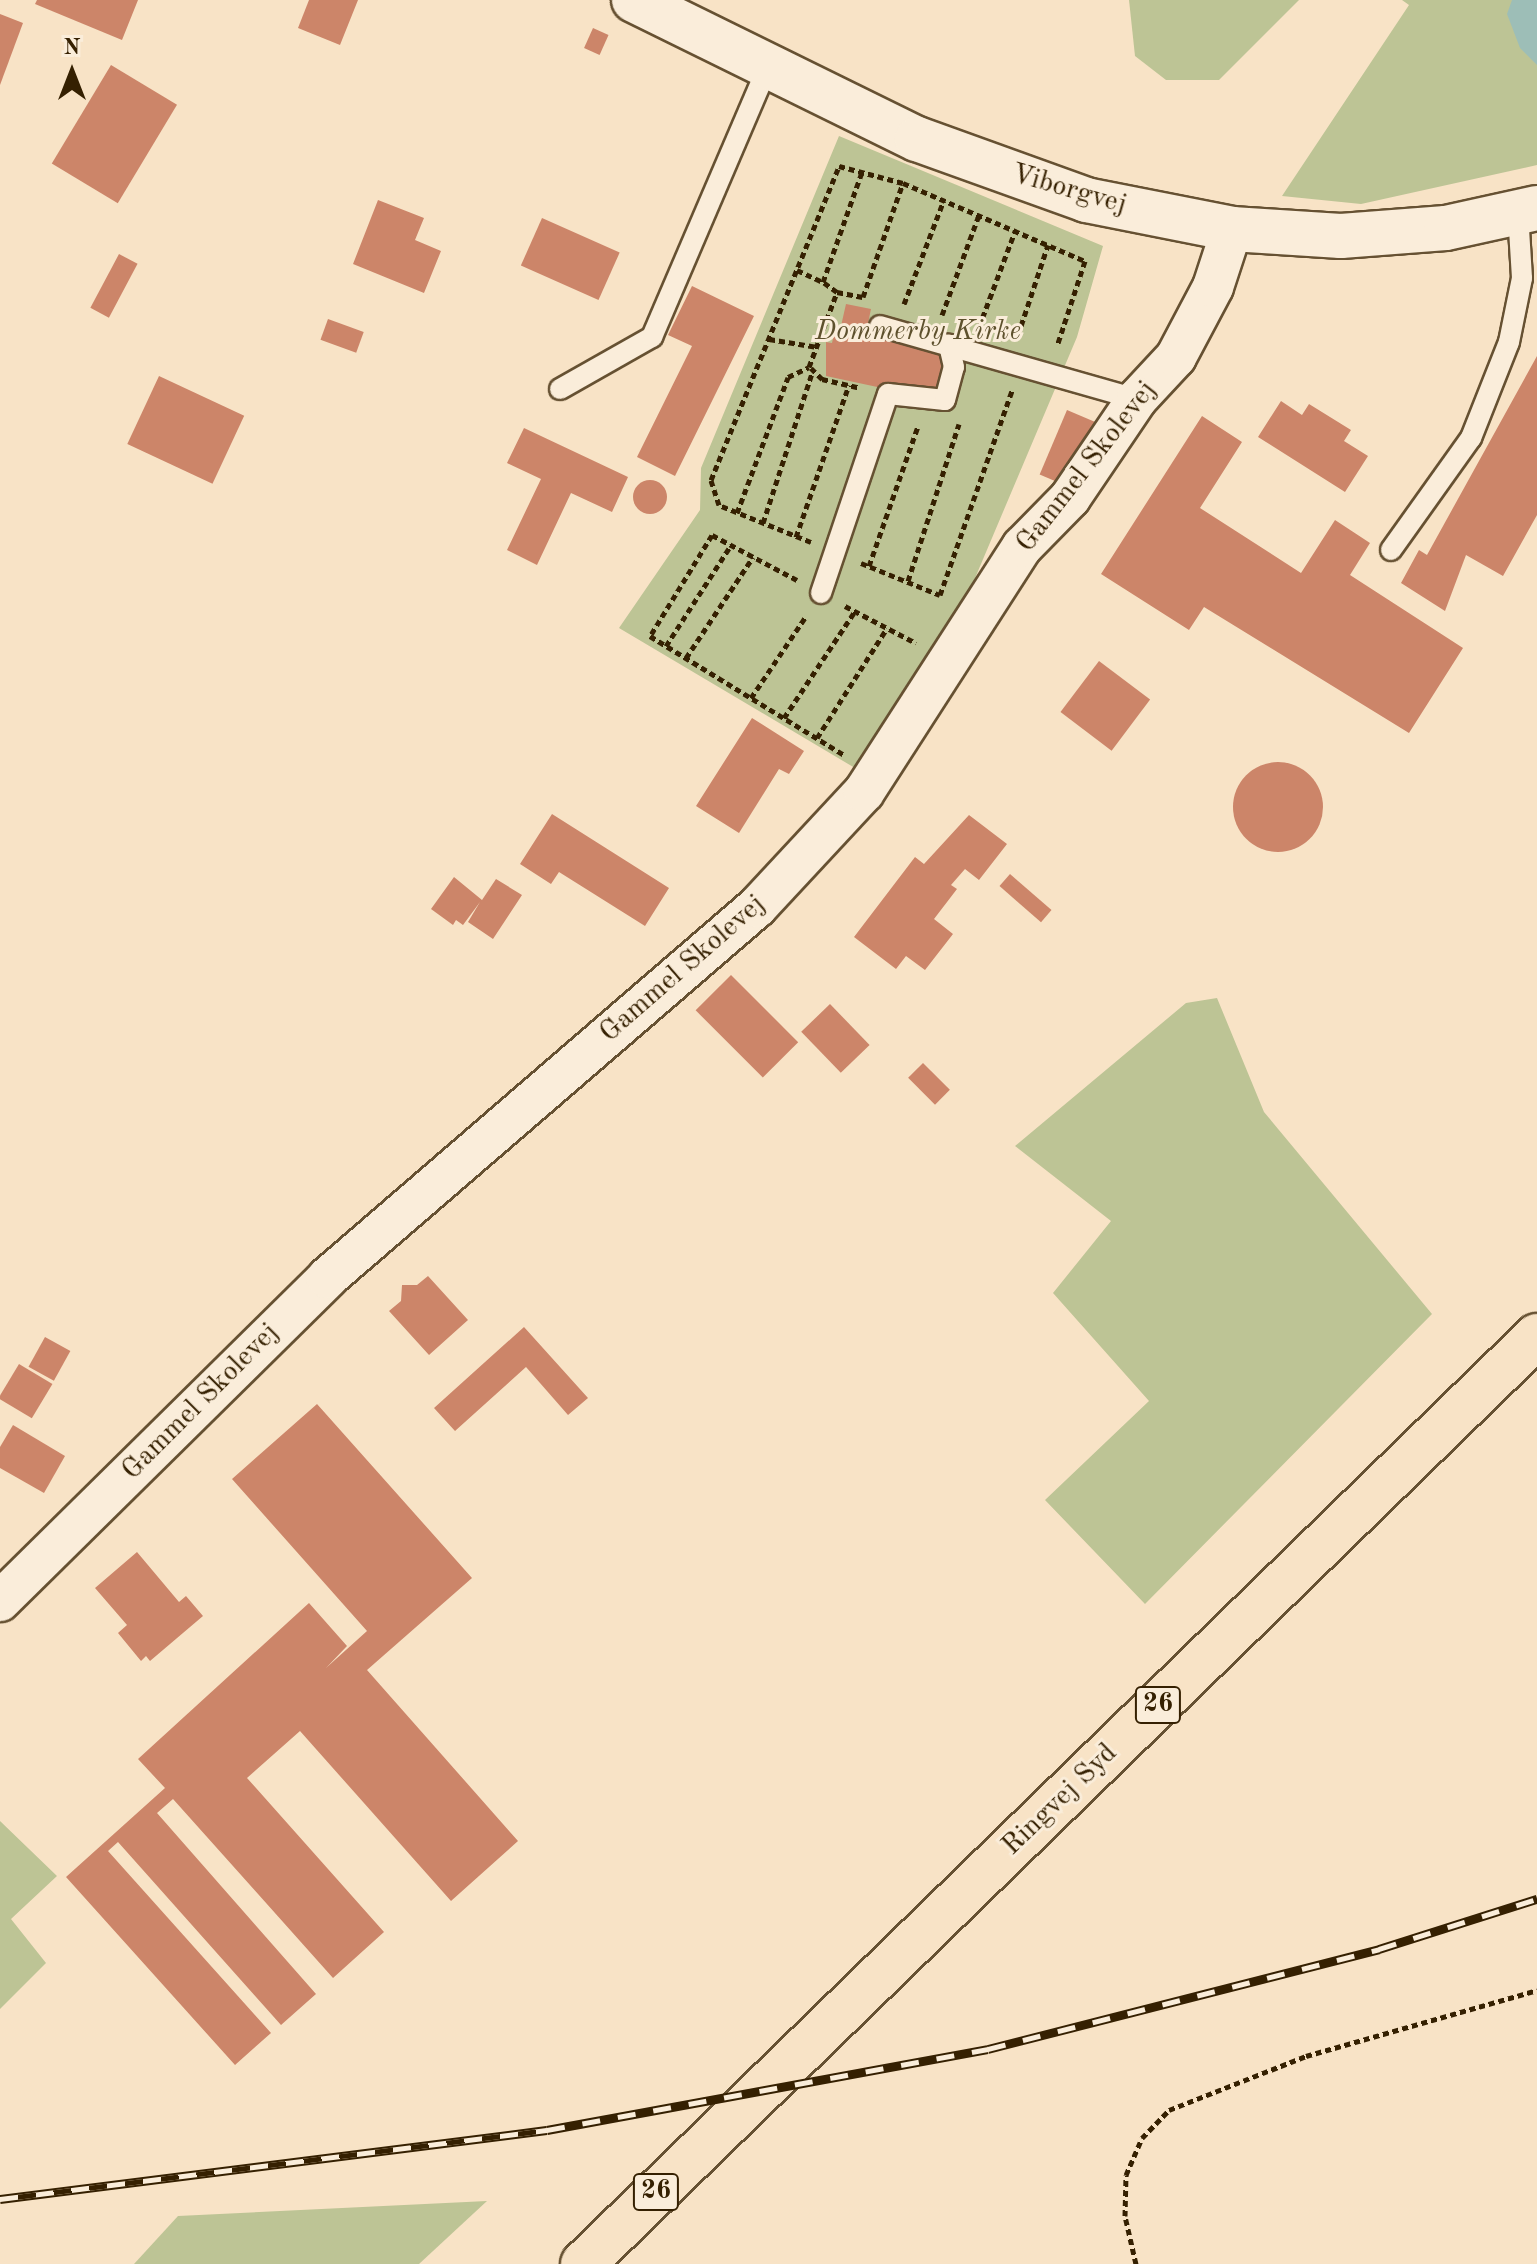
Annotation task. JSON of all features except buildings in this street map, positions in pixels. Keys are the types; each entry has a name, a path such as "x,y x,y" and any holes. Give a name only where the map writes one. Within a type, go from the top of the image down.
{"main road":[{"name":"Ringvej Syd","path":"583,2264 1537,1336"}],"street":[{"name":"Viborgvej","path":"634,0 917,139 1086,200 1232,229 1341,236 1446,228 1527,210"},
{"name":"Gammel Skolevej","path":"0,1601 327,1278 757,907 864,792 1022,547 1070,498 1137,399 1176,357 1201,312 1232,229"}],"lane":[{"path":"560,389 652,337 768,66"},
{"path":"1391,550 1471,438 1509,342 1522,278 1527,210"},
{"path":"890,321 941,343 1137,399"},
{"path":"821,593 888,394 945,400 954,367 941,343"}],"path":[{"path":"823,282 862,172"},
{"path":"797,270 837,292 863,297 903,183"},
{"path":"890,321 944,200"},
{"path":"941,343 979,215"},
{"path":"970,351 1015,231"},
{"path":"1009,362 1048,245"},
{"path":"763,523 837,292"},
{"path":"769,339 817,347"},
{"path":"811,369 822,379 888,394"},
{"path":"737,513 788,377 811,369"},
{"path":"796,537 849,385"},
{"path":"869,566 928,399"},
{"path":"908,581 961,415"},
{"path":"848,758 650,636 712,535 916,643"},
{"path":"666,646 731,545"},
{"path":"686,658 753,557"},
{"path":"751,698 821,593"},
{"path":"784,718 855,611"},
{"path":"817,738 887,628"},
{"path":"1136,2264 1125,2216 1126,2175 1142,2138 1169,2110 1306,2056 1537,1990"}],"green space":[{"path":"1129,0 1299,0 1219,80 1166,80 1135,56"},
{"path":"1402,0 1537,0 1537,165 1361,204 1282,196 1409,5"},
{"name":"Dommerby Kirke","path":"839,136 1103,246 1077,337 959,616 860,771 619,628 700,510 701,468"},
{"path":"1217,998 1264,1112 1432,1314 1145,1604 1045,1500 1149,1401 1053,1293 1111,1221 1015,1146 1186,1003"},
{"path":"0,1821 57,1876 11,1919 46,1963 0,2009"},
{"path":"487,2201 419,2264 134,2264 178,2216"}],"water":[{"path":"1512,0 1537,0 1537,65 1520,48 1507,14"}],"railway":[{"path":"0,2199 547,2130 988,2049 1379,1949 1537,1899"}]}
